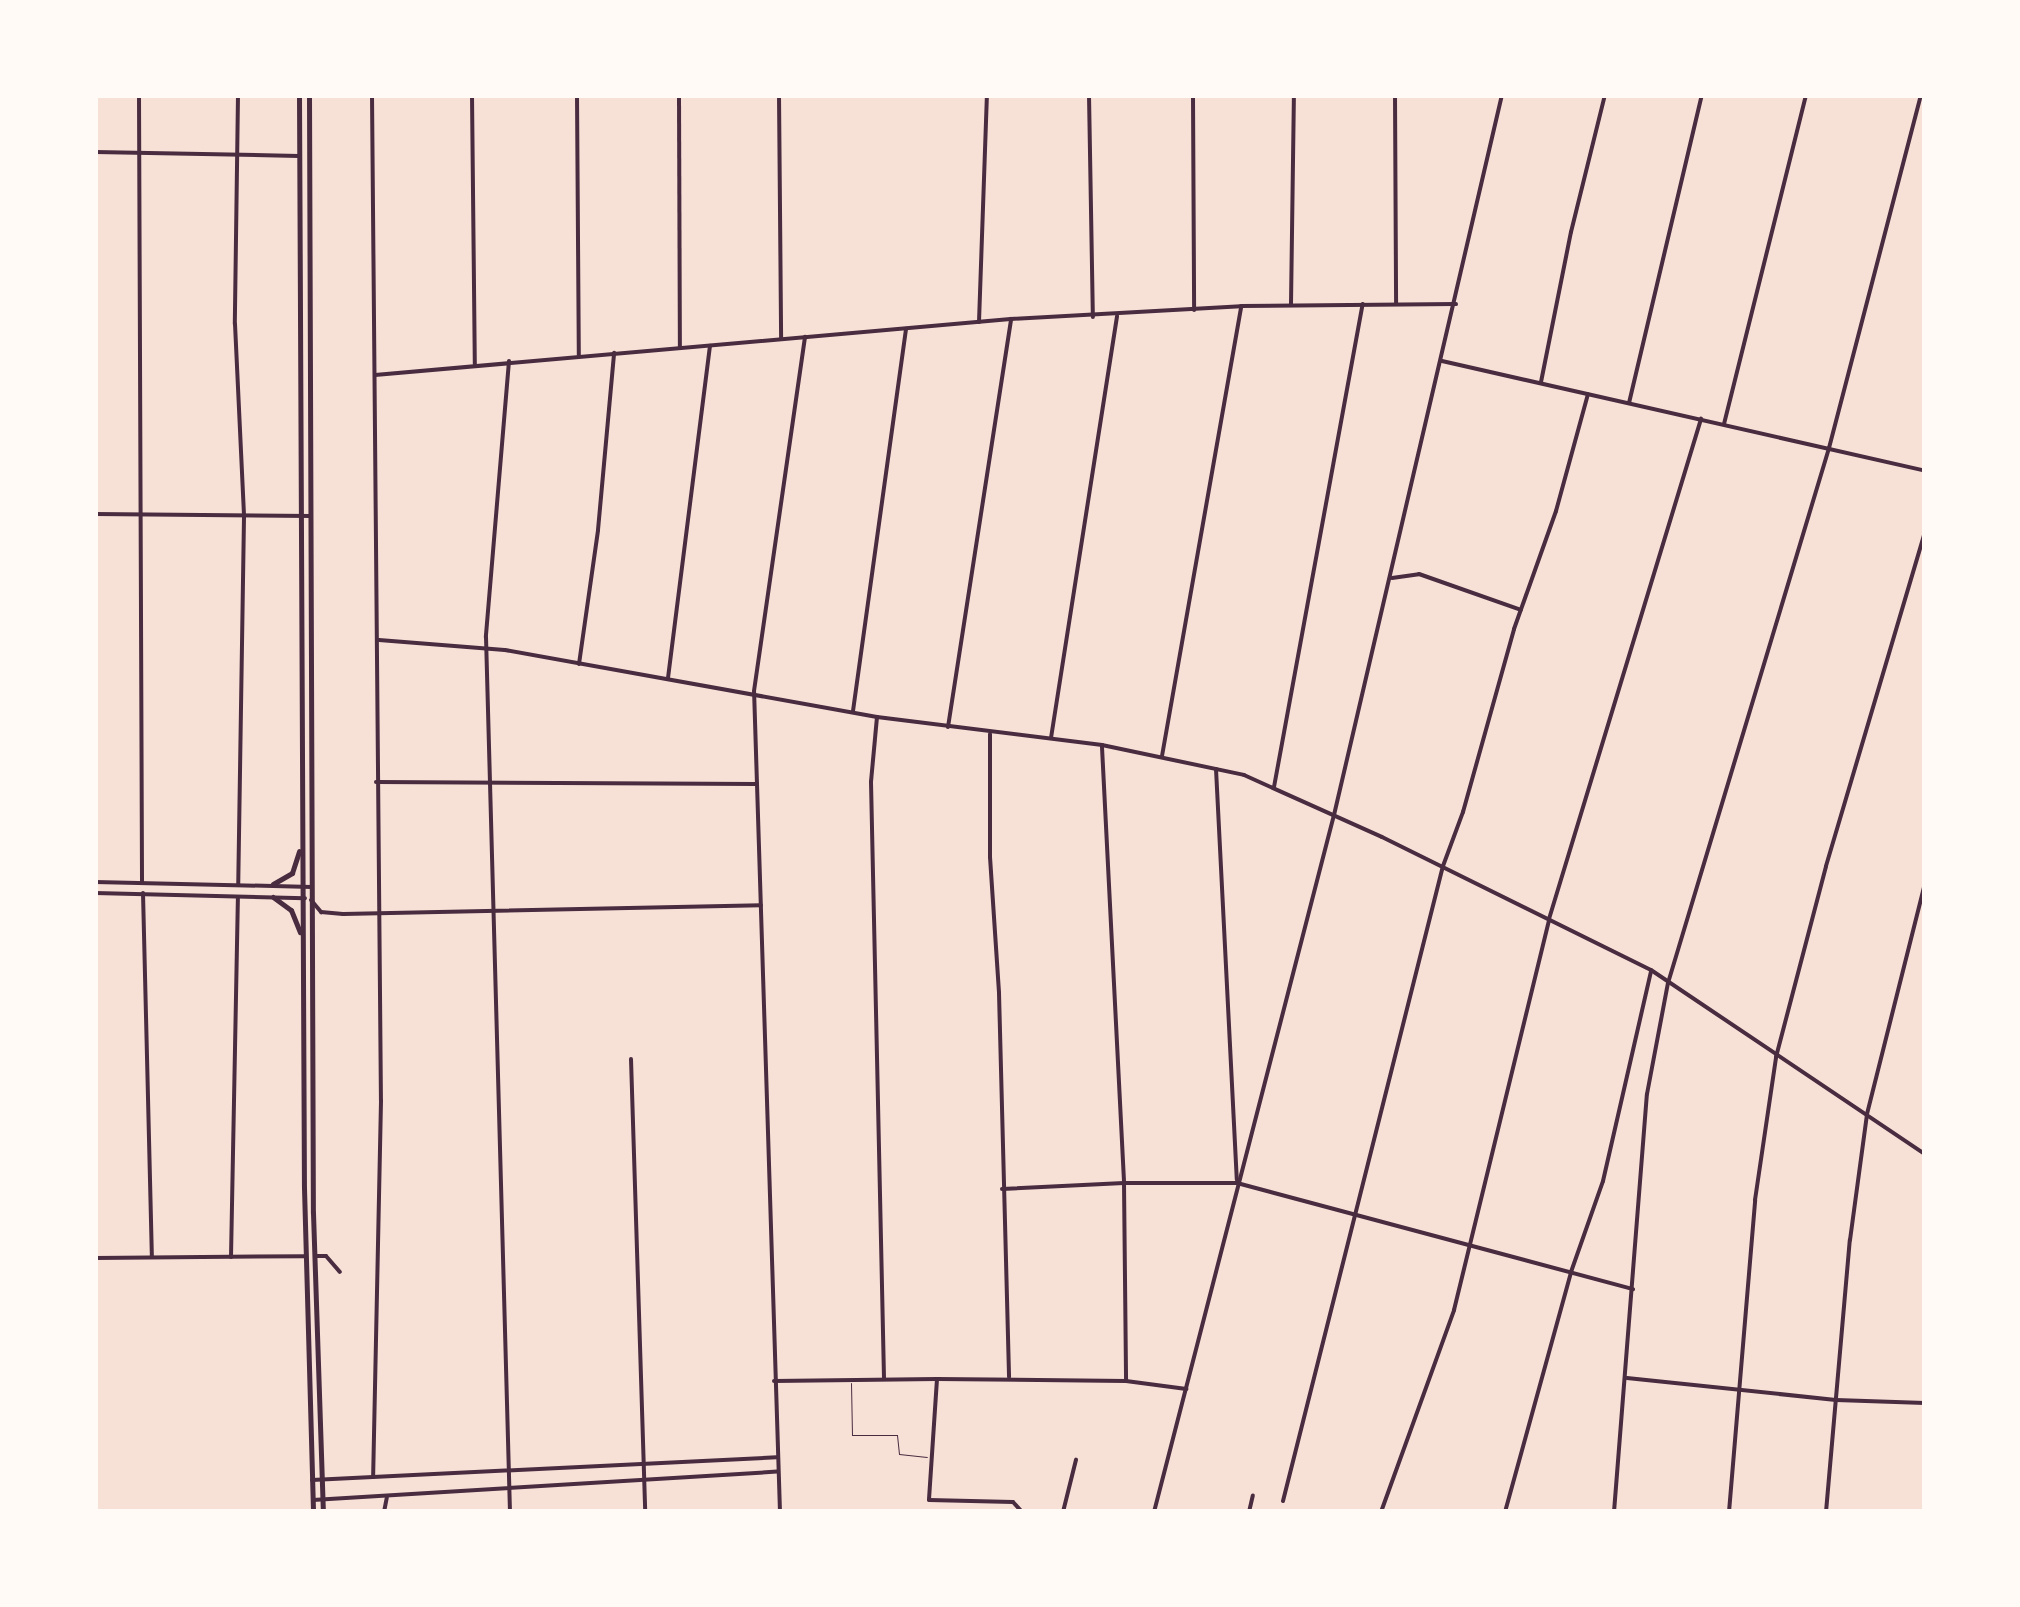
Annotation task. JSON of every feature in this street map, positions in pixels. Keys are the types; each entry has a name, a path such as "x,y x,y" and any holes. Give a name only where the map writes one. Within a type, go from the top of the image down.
{"main road":[{"path":"299,95 304,1256 314,1512"},
{"path":"309,95 314,1256 324,1512"},
{"path":"300,447 310,447"},
{"path":"302,830 312,830"},
{"path":"273,884 292,873 302,843"},
{"path":"273,896 291,910 302,938"}],"street":[{"path":"139,95 142,883"},
{"path":"238,95 235,324 244,517 238,885"},
{"path":"372,95 381,1101 373,1477"},
{"path":"472,95 475,364"},
{"path":"577,95 579,354"},
{"path":"679,95 680,348"},
{"path":"780,95 781,338"},
{"path":"979,322 987,95"},
{"path":"1089,95 1093,316"},
{"path":"1194,95 1194,310"},
{"path":"1291,304 1294,95"},
{"path":"1395,95 1396,302"},
{"path":"1541,382 1605,95"},
{"path":"1629,403 1702,95"},
{"path":"1724,424 1806,95"},
{"path":"1614,1512 1646,1094 1668,983 1829,448 1921,95"},
{"path":"1154,1512 1334,815 1502,96"},
{"path":"95,152 299,156"},
{"path":"1274,786 1363,303"},
{"path":"375,375 579,354 979,322 1291,304 1456,304"},
{"path":"1162,756 1242,306"},
{"path":"1051,738 1117,316"},
{"path":"948,727 1012,320"},
{"path":"852,713 906,329"},
{"path":"780,1512 754,692 804,336"},
{"path":"668,678 710,346"},
{"path":"579,664 610,424 614,353"},
{"path":"509,361 486,648 500,1275 510,1512"},
{"path":"1442,361 1925,471"},
{"path":"1283,1501 1443,866 1463,812 1521,610 1556,511 1588,394"},
{"path":"1381,1512 1448,1328 1550,919 1701,419"},
{"path":"95,514 311,516"},
{"path":"1729,1512 1755,1200 1776,1057 1826,866 1925,532"},
{"path":"1391,578 1419,574 1521,610"},
{"path":"379,640 486,648 754,692 877,717 990,734 1102,744 1216,767 1274,786 1651,970 1925,1154"},
{"path":"877,717 872,782 884,1380"},
{"path":"990,734 990,857 1010,1377"},
{"path":"1102,744 1124,1183 1126,1381"},
{"path":"1216,767 1237,1184"},
{"path":"376,782 757,784"},
{"path":"95,882 312,887"},
{"path":"1826,1512 1867,1114 1925,883"},
{"path":"95,893 302,898 312,900 327,914 762,905"},
{"path":"143,894 152,1257"},
{"path":"231,1257 238,897"},
{"path":"1505,1512 1571,1272 1602,1181 1651,970"},
{"path":"632,1059 645,1512"},
{"path":"1002,1190 1124,1183 1237,1184 1633,1289"},
{"path":"95,1258 304,1256"},
{"path":"314,1256 326,1256 340,1272"},
{"path":"774,1382 1010,1377 1126,1381 1186,1388"},
{"path":"1627,1378 1836,1400 1925,1403"},
{"path":"937,1379 927,1495 934,1503 1013,1502 1022,1512"},
{"path":"312,1480 776,1457"},
{"path":"1063,1512 1076,1460"},
{"path":"313,1500 778,1472"},
{"path":"384,1512 388,1495"},
{"path":"1249,1512 1253,1495"},
{"path":"1924,1512 1925,1497"}],"lane":[{"path":"851,1380 852,1435 897,1435 899,1454 931,1458"}]}
